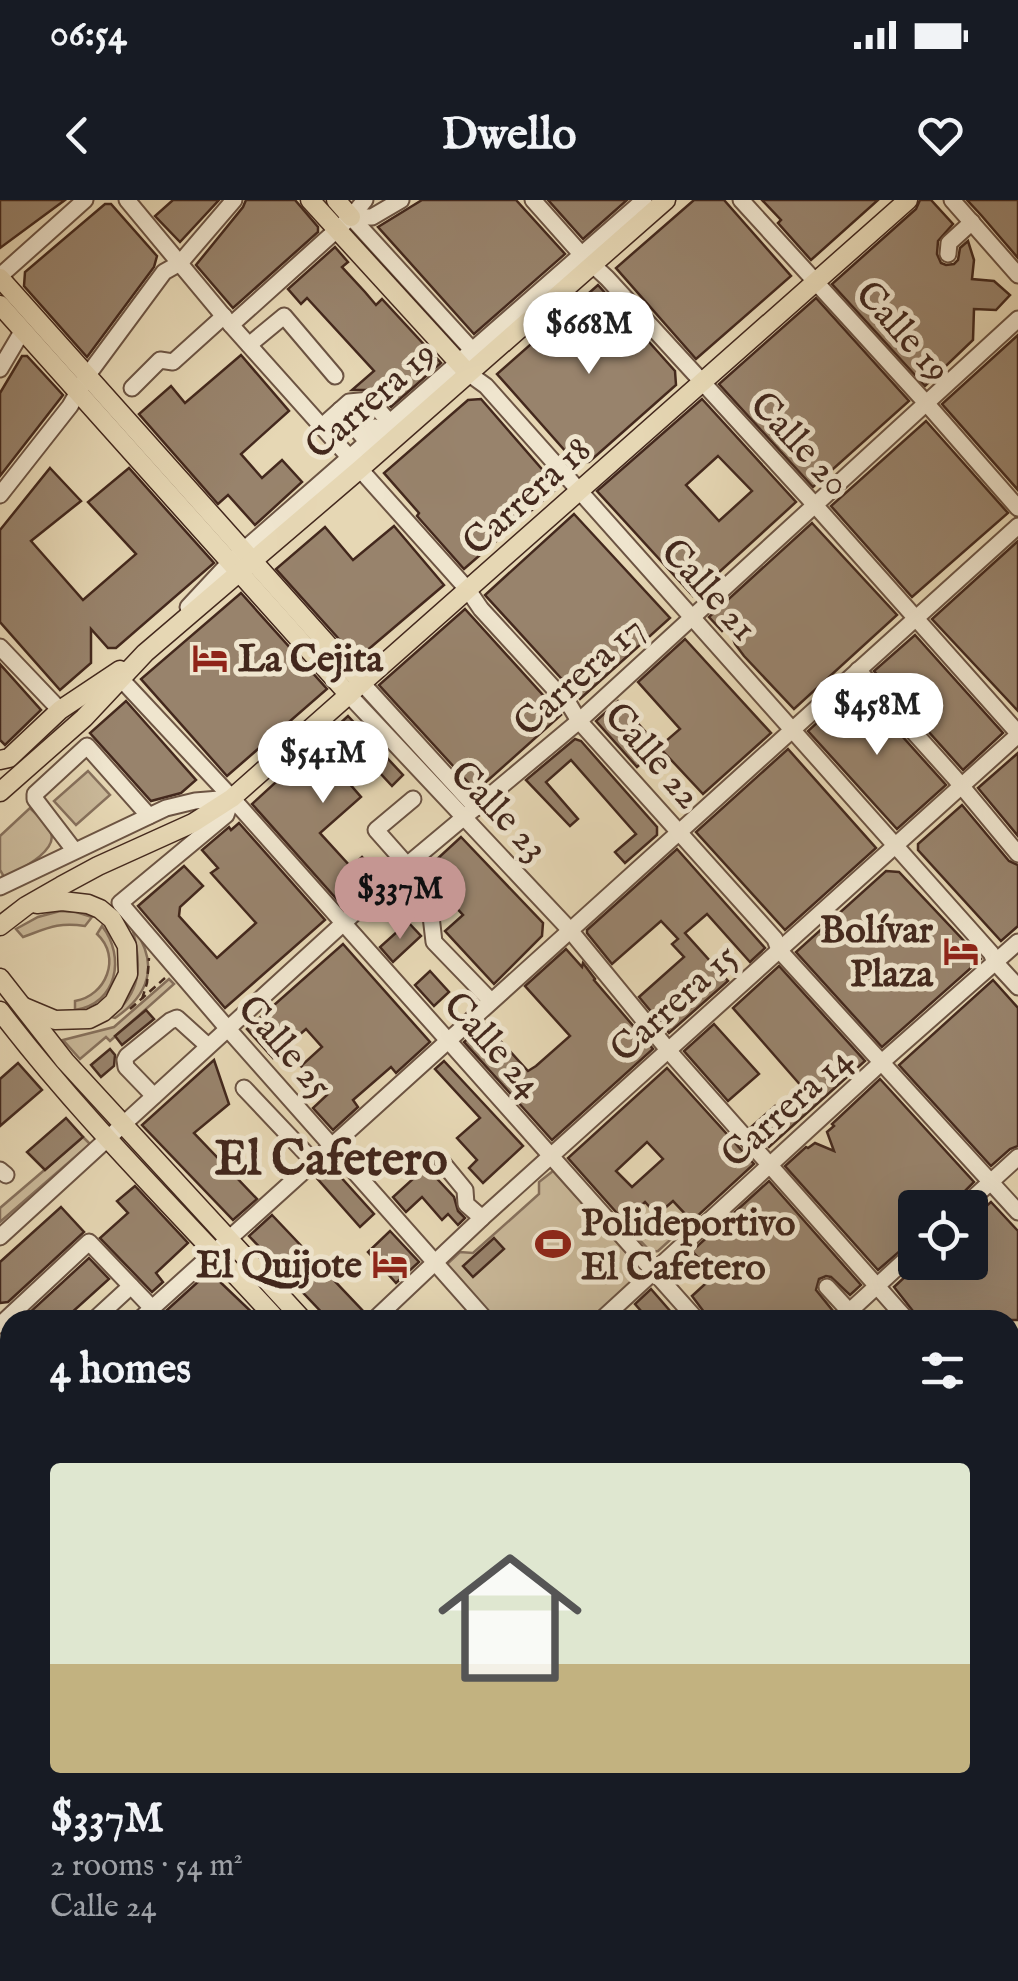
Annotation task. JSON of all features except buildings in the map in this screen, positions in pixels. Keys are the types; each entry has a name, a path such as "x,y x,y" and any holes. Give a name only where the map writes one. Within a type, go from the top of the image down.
{"main road":[{"path":"310,200 343,223 457,363"},
{"path":"336,200 343,223"},
{"path":"0,792 84,718 145,653 242,561 355,464 457,363 666,200"},
{"name":"Carrera 18","path":"0,926 26,906 98,866 193,823 232,798 908,200"},
{"name":"Calle 23","path":"0,277 83,384 356,689"},
{"name":"Calle 23","path":"0,305 83,384"},
{"path":"0,760 9,758 60,710 145,653"},
{"path":"21,1006 55,1020 89,1019 114,1002 128,974 127,946 112,919 100,909 62,900 26,906"},
{"path":"0,978 115,1132"},
{"path":"0,1011 35,1058"},
{"path":"0,1029 115,1132 222,1245 292,1310"},
{"path":"222,1245 270,1310"}],"street":[{"path":"0,277 85,200"},
{"name":"Calle 22","path":"127,200 249,345 570,706 579,721 776,939 780,950 1018,1212"},
{"path":"0,494 70,406 164,272 180,263 234,200"},
{"path":"132,388 160,360 173,362 228,320 365,200"},
{"path":"343,223 372,217 401,200"},
{"name":"Calle 20","path":"532,200 814,504 1018,734"},
{"name":"Carrera 19","path":"355,464 388,421 457,363 467,345 586,259 644,200"},
{"name":"Calle 19","path":"741,200 1018,508"},
{"path":"952,200 1018,275"},
{"path":"948,254 949,243 972,222"},
{"path":"343,223 467,345"},
{"path":"249,345 284,316 336,376"},
{"name":"Carrera 17","path":"0,1236 394,877 579,721 1018,320"},
{"path":"0,369 22,330"},
{"name":"Calle 21","path":"457,363 486,386 1018,987"},
{"path":"322,427 340,410 349,402 370,400 388,421 363,437 340,410"},
{"path":"150,1310 1018,526"},
{"path":"0,647 60,710"},
{"path":"858,670 1018,854"},
{"name":"Calle 24","path":"120,679 232,798 688,1310"},
{"name":"Calle 23","path":"356,689 469,813 668,1050 898,1310"},
{"name":"Carrera 15","path":"385,1310 1018,734"},
{"path":"74,850 34,794 87,746 149,816"},
{"path":"0,887 166,808 232,798"},
{"name":"Carrera 18","path":"120,903 226,815 232,798"},
{"path":"408,866 376,830 413,799"},
{"path":"394,877 430,916 434,942 491,1000"},
{"name":"Calle 25","path":"120,903 477,1310"},
{"name":"Carrera 14","path":"612,1310 1018,942"},
{"path":"154,1096 126,1067 127,1056 177,1018 208,1046"},
{"path":"244,1088 314,1162"},
{"path":"981,1190 1018,1157"},
{"path":"442,1162 466,1190 466,1204 482,1218"},
{"path":"16,1310 90,1242 131,1286 144,1310"},
{"path":"851,1310 898,1267"},
{"path":"105,1310 131,1286"},
{"path":"828,1287 841,1310"}],"path":[{"path":"141,1000 148,983 149,938"}],"shaded area":[{"path":"88,771 110,795 76,825 54,801"},
{"path":"30,808 51,833 48,848 0,881 0,836"},
{"path":"60,911 92,917 85,926 60,925 23,937 16,929 38,917"},
{"path":"102,926 114,951 113,977 100,999 75,1010 75,1001 95,992 107,974 108,953 97,934"},
{"path":"135,930 147,955 147,978 127,1009 111,1017 128,998 137,978"},
{"path":"169,979 174,984 110,1041 106,1037 80,1059 63,1040 114,1027"},
{"path":"83,1137 90,1144 0,1222 0,1208"},
{"path":"553,1171 645,1273 602,1310 487,1310 446,1265 460,1252 473,1253 539,1194 539,1182"},
{"path":"673,1201 691,1221 658,1251 651,1252 623,1222 645,1202"}],"place":[{"name":"La Cejita","path":"210,658"},
{"name":"Bolívar Plaza","path":"961,951"},
{"name":"Polideportivo El Cafetero","path":"553,1244"},
{"name":"El Quijote","path":"390,1264"}],"district":[{"name":"El Cafetero","path":"331,1157"}]}
